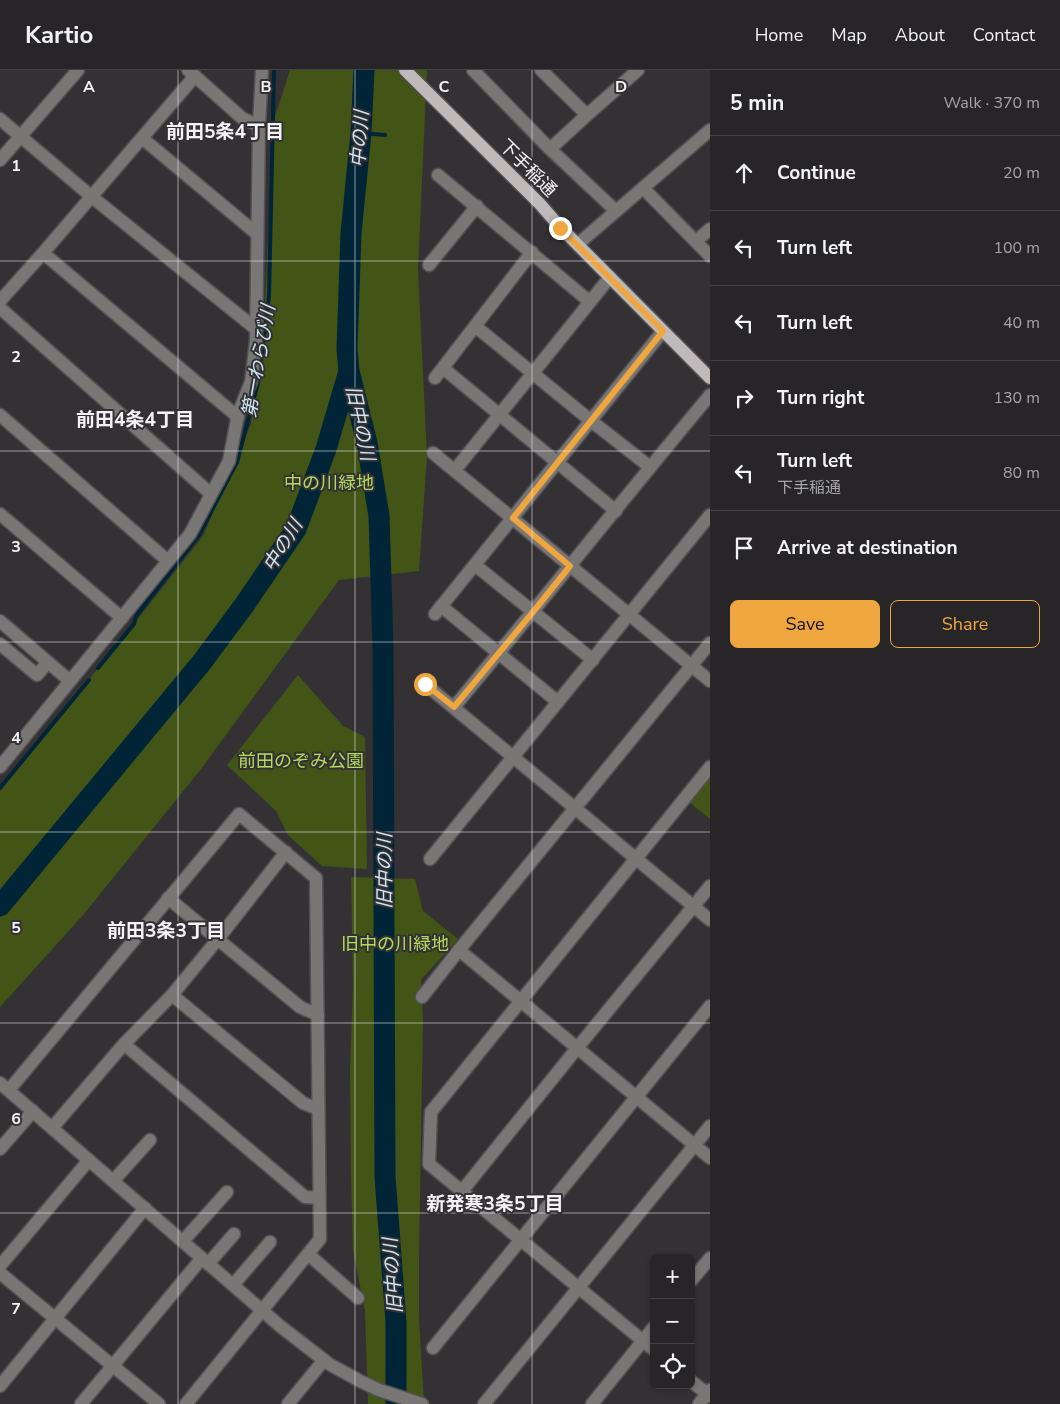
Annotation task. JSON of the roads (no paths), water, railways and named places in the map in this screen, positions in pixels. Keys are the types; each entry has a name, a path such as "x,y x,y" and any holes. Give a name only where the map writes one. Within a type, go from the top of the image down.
{"main road":[{"name":"下手稲通","path":"405,70 710,378"}],"street":[{"path":"0,160 78,70"},
{"path":"0,767 190,534 229,461 238,417 251,382 256,329 259,126 262,70"},
{"path":"473,70 550,149 616,211"},
{"path":"541,70 586,115"},
{"path":"550,149 638,70"},
{"path":"0,301 43,254 142,138 191,73 242,118 259,126"},
{"path":"0,119 92,197 256,329"},
{"path":"578,244 710,130"},
{"path":"142,138 257,234"},
{"path":"438,175 590,302"},
{"path":"643,188 710,256"},
{"path":"429,265 476,206"},
{"path":"696,241 710,229"},
{"path":"435,378 532,252"},
{"path":"43,254 238,417"},
{"path":"455,470 610,278"},
{"path":"0,308 211,494"},
{"path":"475,326 650,467"},
{"path":"558,702 499,653 438,610 663,331"},
{"path":"443,368 616,510"},
{"path":"454,707 710,395"},
{"path":"0,415 168,561"},
{"path":"433,453 710,681"},
{"path":"0,514 122,618"},
{"path":"430,859 710,515"},
{"path":"475,565 593,660"},
{"path":"0,621 70,681"},
{"path":"422,997 710,643"},
{"path":"0,644 36,675 48,662"},
{"path":"425,684 710,920"},
{"path":"650,1347 429,1164 431,1112 710,767"},
{"path":"186,1404 261,1310 320,1239 316,878 239,814 4,1086 261,1310 324,1360 379,1390 422,1404"},
{"path":"52,1128 124,1044 172,995 286,852"},
{"path":"462,1191 710,886"},
{"path":"168,898 300,1007 318,1015"},
{"path":"459,950 710,1158"},
{"path":"172,995 303,1103 318,1109"},
{"path":"434,1348 520,1239 637,1098 710,1006"},
{"path":"124,1044 306,1197 319,1198"},
{"path":"0,1149 33,1111"},
{"path":"484,1404 710,1126"},
{"path":"113,1181 150,1140"},
{"path":"0,1266 89,1160"},
{"path":"183,1242 227,1192"},
{"path":"0,1386 145,1208"},
{"path":"81,1404 112,1365 205,1261 234,1234"},
{"path":"233,1285 270,1242"},
{"path":"308,1254 358,1298"},
{"path":"695,1276 710,1258"},
{"path":"0,1273 159,1404"},
{"path":"592,1404 650,1332"},
{"path":"288,1404 324,1360"},
{"path":"695,1385 706,1396"}],"waterway":[{"name":"第一わらび川","path":"98,668 134,624 136,616 199,535 237,462 258,383 269,296 274,70"},
{"name":"中の川","path":"0,906 202,662 245,604 296,529 326,449 349,371 347,349 351,233 361,133 364,70"},
{"path":"361,133 385,135"},
{"name":"旧中の川","path":"349,371 367,443 379,516 383,647 385,1177 396,1322 396,1404"},
{"name":"第一わらび川","path":"0,788 89,680"}],"district":[{"name":"前田5条4丁目","path":"225,131"},
{"name":"前田4条4丁目","path":"135,419"},
{"name":"前田3条3丁目","path":"166,930"},
{"name":"新発寒3条5丁目","path":"495,1203"}],"park label":[{"name":"中の川緑地","path":"329,483"},
{"name":"前田のぞみ公園","path":"301,761"},
{"name":"旧中の川緑地","path":"395,944"}]}
